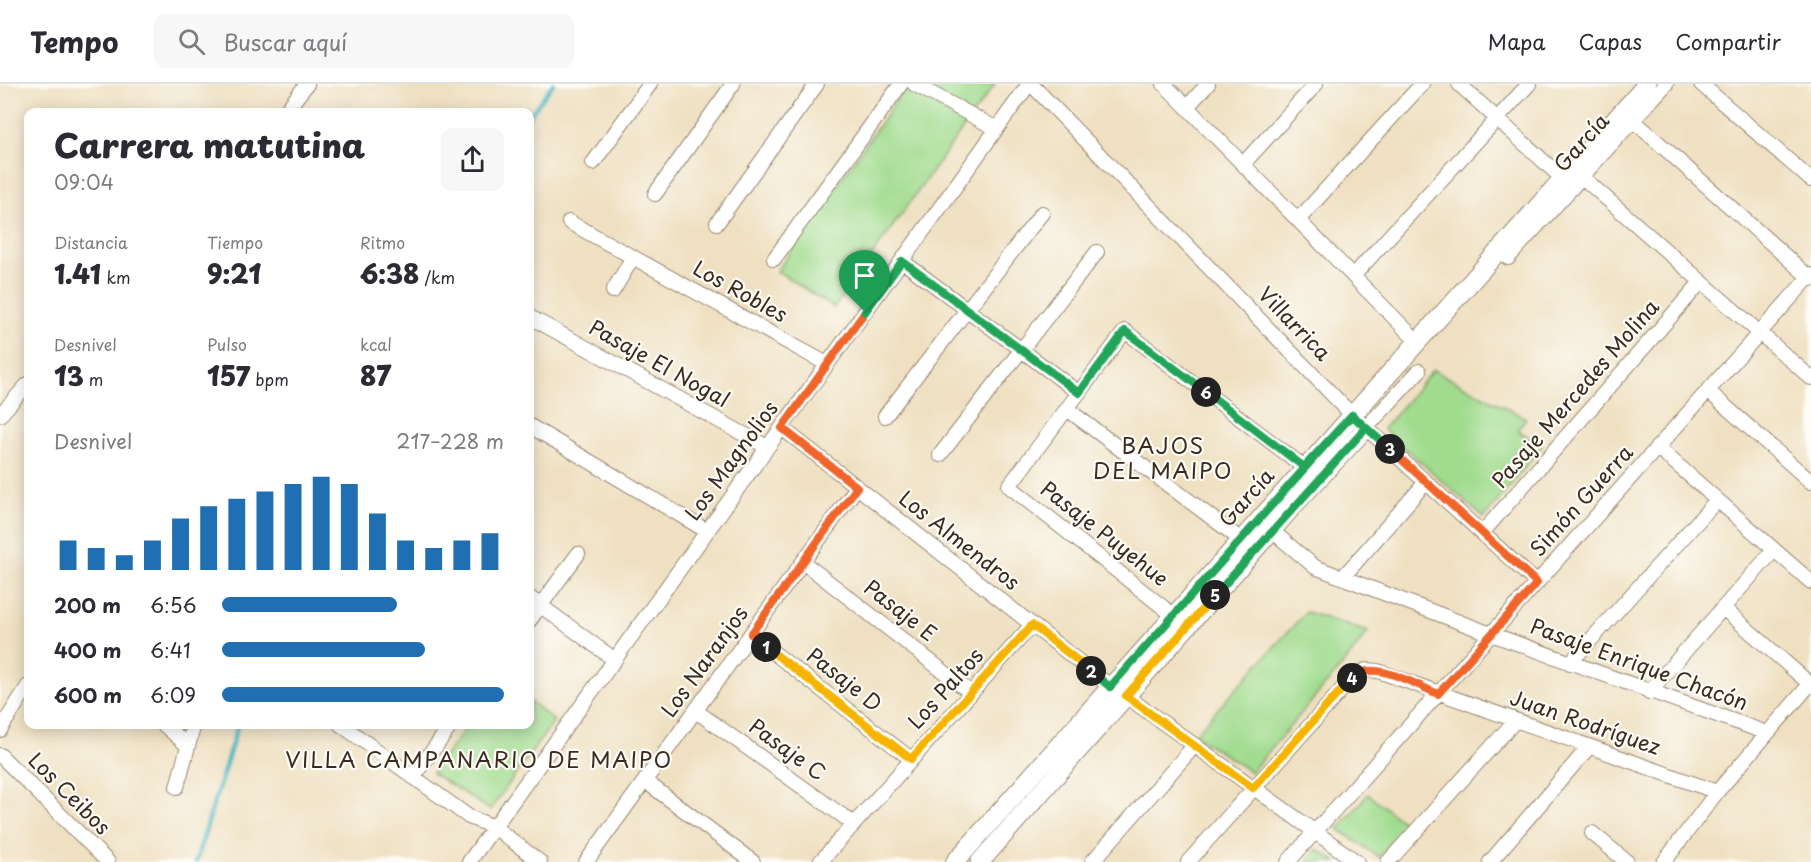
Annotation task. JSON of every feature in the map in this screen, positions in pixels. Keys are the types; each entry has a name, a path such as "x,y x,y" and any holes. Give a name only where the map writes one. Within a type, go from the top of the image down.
{"street":[{"path":"288,108 307,84"},
{"path":"593,163 650,84"},
{"path":"655,194 733,84"},
{"path":"717,223 817,84"},
{"path":"774,259 901,84"},
{"path":"914,84 997,129"},
{"name":"Los Magnolios","path":"469,862 1030,84"},
{"name":"Villarrica","path":"1030,84 1352,415 1537,583"},
{"path":"1164,84 1417,341"},
{"path":"1187,107 1208,84"},
{"path":"1243,164 1316,84"},
{"path":"1298,220 1422,84"},
{"path":"1459,84 1562,178"},
{"path":"1353,276 1529,84"},
{"name":"García","path":"980,862 1118,691 1173,615 1647,84"},
{"name":"García","path":"1508,258 1666,84"},
{"path":"1701,84 1811,180"},
{"path":"1633,120 1810,277"},
{"path":"1582,177 1811,378"},
{"path":"885,416 1042,213"},
{"name":"Los Robles","path":"569,222 827,364"},
{"path":"940,455 1097,252"},
{"path":"614,291 633,257"},
{"path":"902,261 1079,393"},
{"name":"Simón Guerra","path":"1288,862 1810,277"},
{"name":"Pasaje Mercedes Molina","path":"1482,533 1701,282"},
{"name":"Pasaje El Nogal","path":"534,319 768,447"},
{"path":"1240,539 1067,408 1125,331 1304,467"},
{"name":"García","path":"955,862 1419,371"},
{"path":"0,415 24,388"},
{"path":"1708,391 1811,482"},
{"name":"Pasaje Puyehue","path":"1067,408 1009,486 1173,615"},
{"path":"534,428 707,531"},
{"name":"Los Almendros","path":"782,428 1118,691 1357,862"},
{"path":"1658,447 1811,582"},
{"path":"1343,577 1426,482"},
{"name":"Los Naranjos","path":"589,858 857,487"},
{"path":"1570,663 1717,500"},
{"name":"Pasaje Enrique Chacón","path":"1271,530 1315,567 1491,634 1767,733"},
{"path":"1649,692 1774,550"},
{"path":"578,554 535,602 615,660"},
{"name":"Pasaje E","path":"803,562 971,693"},
{"path":"1664,862 1717,792 1811,684 1723,608"},
{"name":"Los Paltos","path":"820,862 1032,625"},
{"name":"Pasaje D","path":"751,634 911,759"},
{"name":"Juan Rodríguez","path":"1188,862 1360,672 1378,671 1717,792"},
{"path":"0,729 24,692"},
{"name":"Pasaje C","path":"696,711 854,824"},
{"path":"1388,862 1515,721"},
{"path":"169,729 188,746"},
{"path":"177,787 193,729"},
{"path":"351,729 469,817 494,827 540,862"},
{"path":"413,777 448,729"},
{"path":"1092,862 1195,746"},
{"path":"1490,862 1589,747"},
{"name":"Los Ceibos","path":"0,755 108,862"},
{"path":"645,781 753,862"},
{"path":"1592,832 1628,862"},
{"path":"589,858 604,862"}],"green space":[{"path":"908,84 995,84 834,308 777,271"},
{"path":"1433,370 1526,418 1517,430 1542,446 1484,518 1383,429"},
{"path":"1306,612 1368,632 1251,772 1194,735"},
{"path":"534,704 554,721 490,810 432,773 465,729 534,729"},
{"path":"1368,794 1406,824 1379,857 1338,829"},
{"path":"1317,849 1337,862 1307,862"}],"waterway":[{"path":"534,110 553,84"},
{"path":"196,862 236,729"}],"district":[{"name":"BAJOS DEL MAIPO","path":"1163,458"},
{"name":"VILLA CAMPANARIO DE MAIPO","path":"479,760"}],"route":[{"path":"865,312 782,428 857,487 751,634 911,759 1032,625 1110,687 1352,415 1537,583 1438,694 1378,671 1360,672 1253,788 1126,696 1295,504 1366,428 1352,415 1304,467 1125,331 1079,393 902,261 865,312"}]}
